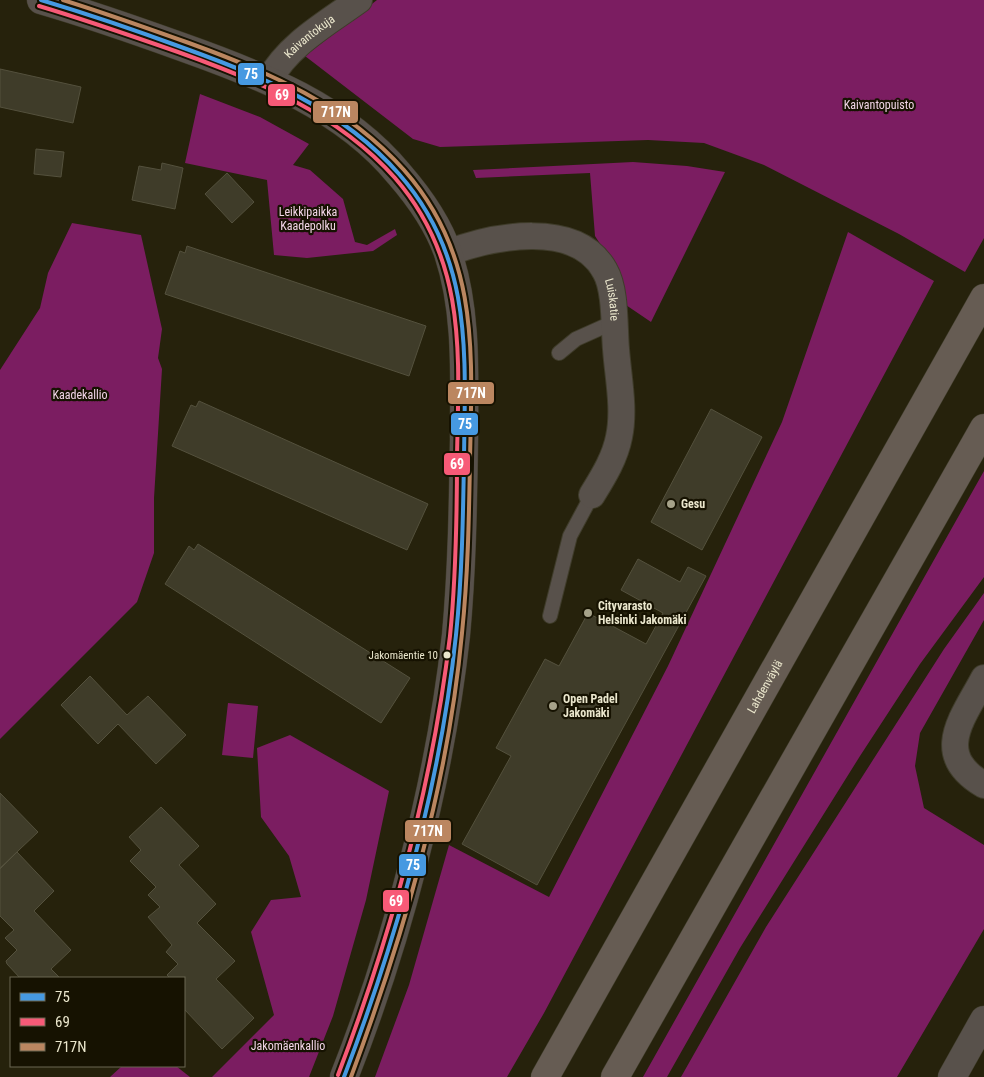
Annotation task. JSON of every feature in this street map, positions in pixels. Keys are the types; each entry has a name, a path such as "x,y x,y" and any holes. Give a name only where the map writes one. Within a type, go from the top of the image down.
{"highway":[{"name":"Lahdenväylä","path":"545,1077 984,298"},
{"path":"615,1077 984,428"}],"street":[{"path":"41,0 122,25 270,80 312,102 358,133 383,156 424,205 448,253 462,329 464,395 463,500 456,636 434,770 412,864 367,1018 344,1077"},
{"name":"Kaivantokuja","path":"270,80 278,64 291,49 359,0"},
{"name":"Luiskatie","path":"448,253 472,244 498,239 534,236 575,242 588,252 606,271 610,286 614,322 620,430 610,464 592,495"},
{"path":"984,678 954,739 955,752 961,766 969,775 984,785"},
{"path":"952,1077 984,1020"}],"lane":[{"path":"559,353 576,339 614,322"},
{"path":"550,616 570,536 592,495"}],"green space":[{"name":"Kaivantopuisto","path":"377,0 984,0 984,238 965,272 899,234 764,165 704,143 648,140 440,147 413,139 305,56"},
{"name":"Leikkipaikka Kaadepolku","path":"200,94 260,117 309,144 293,165 310,170 343,199 355,242 367,245 395,229 397,235 373,251 307,258 274,255 267,180 185,163"},
{"path":"633,162 687,166 725,172 651,322 623,303 609,258 595,236 590,173 476,178 473,170"},
{"name":"Kaadekallio","path":"72,223 141,235 162,329 158,358 162,369 154,498 154,553 137,602 0,739 0,370 40,308 48,273"},
{"path":"848,232 934,281 544,1013 507,1077 375,1077 409,985 449,845 549,897 668,666 782,422"},
{"path":"984,471 984,577 920,664 860,756 740,948 667,1077 643,1077"},
{"path":"984,593 984,620 920,733 915,766 924,808 984,845 984,929 897,1077 681,1077 766,927 944,649"},
{"path":"228,703 258,706 253,758 222,755"},
{"name":"Jakomäenkallio","path":"290,735 389,791 366,900 333,1016 309,1077 212,1077 274,1015 251,932 271,900 301,897 289,856 261,817 257,748"},
{"path":"121,1067 177,1067 190,1077 110,1077"}],"building":[{"path":"0,69 81,87 73,123 0,107"},
{"path":"36,149 64,152 61,177 34,174"},
{"path":"162,163 183,168 175,209 132,200 139,166 161,170"},
{"path":"227,173 254,202 232,223 205,194"},
{"path":"187,246 426,326 409,376 165,294 180,251 185,253"},
{"path":"199,401 428,504 407,550 172,446 191,405 196,407"},
{"path":"711,409 762,437 702,550 651,522"},
{"path":"198,544 410,678 381,723 165,584 189,546 194,550"},
{"path":"638,559 680,582 688,567 706,576 537,885 462,844 511,756 496,748 545,659 559,666 588,613 646,644 663,613 621,590"},
{"path":"90,676 127,715 148,696 186,735 156,764 118,724 98,744 61,705"},
{"path":"0,793 38,832 0,868"},
{"path":"161,807 199,846 179,865 216,904 197,923 235,961 216,979 254,1018 222,1049 185,1010 185,977 169,977 167,975 178,964 166,952 172,945 148,917 160,907 148,895 156,887 130,861 141,850 129,837"},
{"path":"17,852 54,891 34,911 71,950 51,969 59,977 19,977 7,964 6,961 17,950 5,938 14,930 0,916 0,869"}],"transit line":[{"name":"75","path":"41,0 129,28 211,58 270,83 326,112 352,130 399,174 423,206 441,240 453,274 464,346 465,421 460,591 449,692 428,804 414,860 382,969 344,1077"},
{"name":"717N","path":"63,0 219,54 277,79 332,109 381,147 404,170 429,203 447,237 459,271 466,307 470,344 471,382 467,568 455,690 435,803 406,914 351,1077"},
{"name":"69","path":"39,6 109,28 208,63 267,87 322,117 372,155 395,178 418,210 435,242 447,276 454,310 458,381 456,546 450,636 433,748 408,859 376,968 338,1075"}],"place":[{"name":"Gesu","path":"671,504"},
{"name":"Cityvarasto Helsinki Jakomäki","path":"588,613"},
{"name":"Jakomäentie 10","path":"447,655"},
{"name":"Open Padel Jakomäki","path":"553,706"}]}
